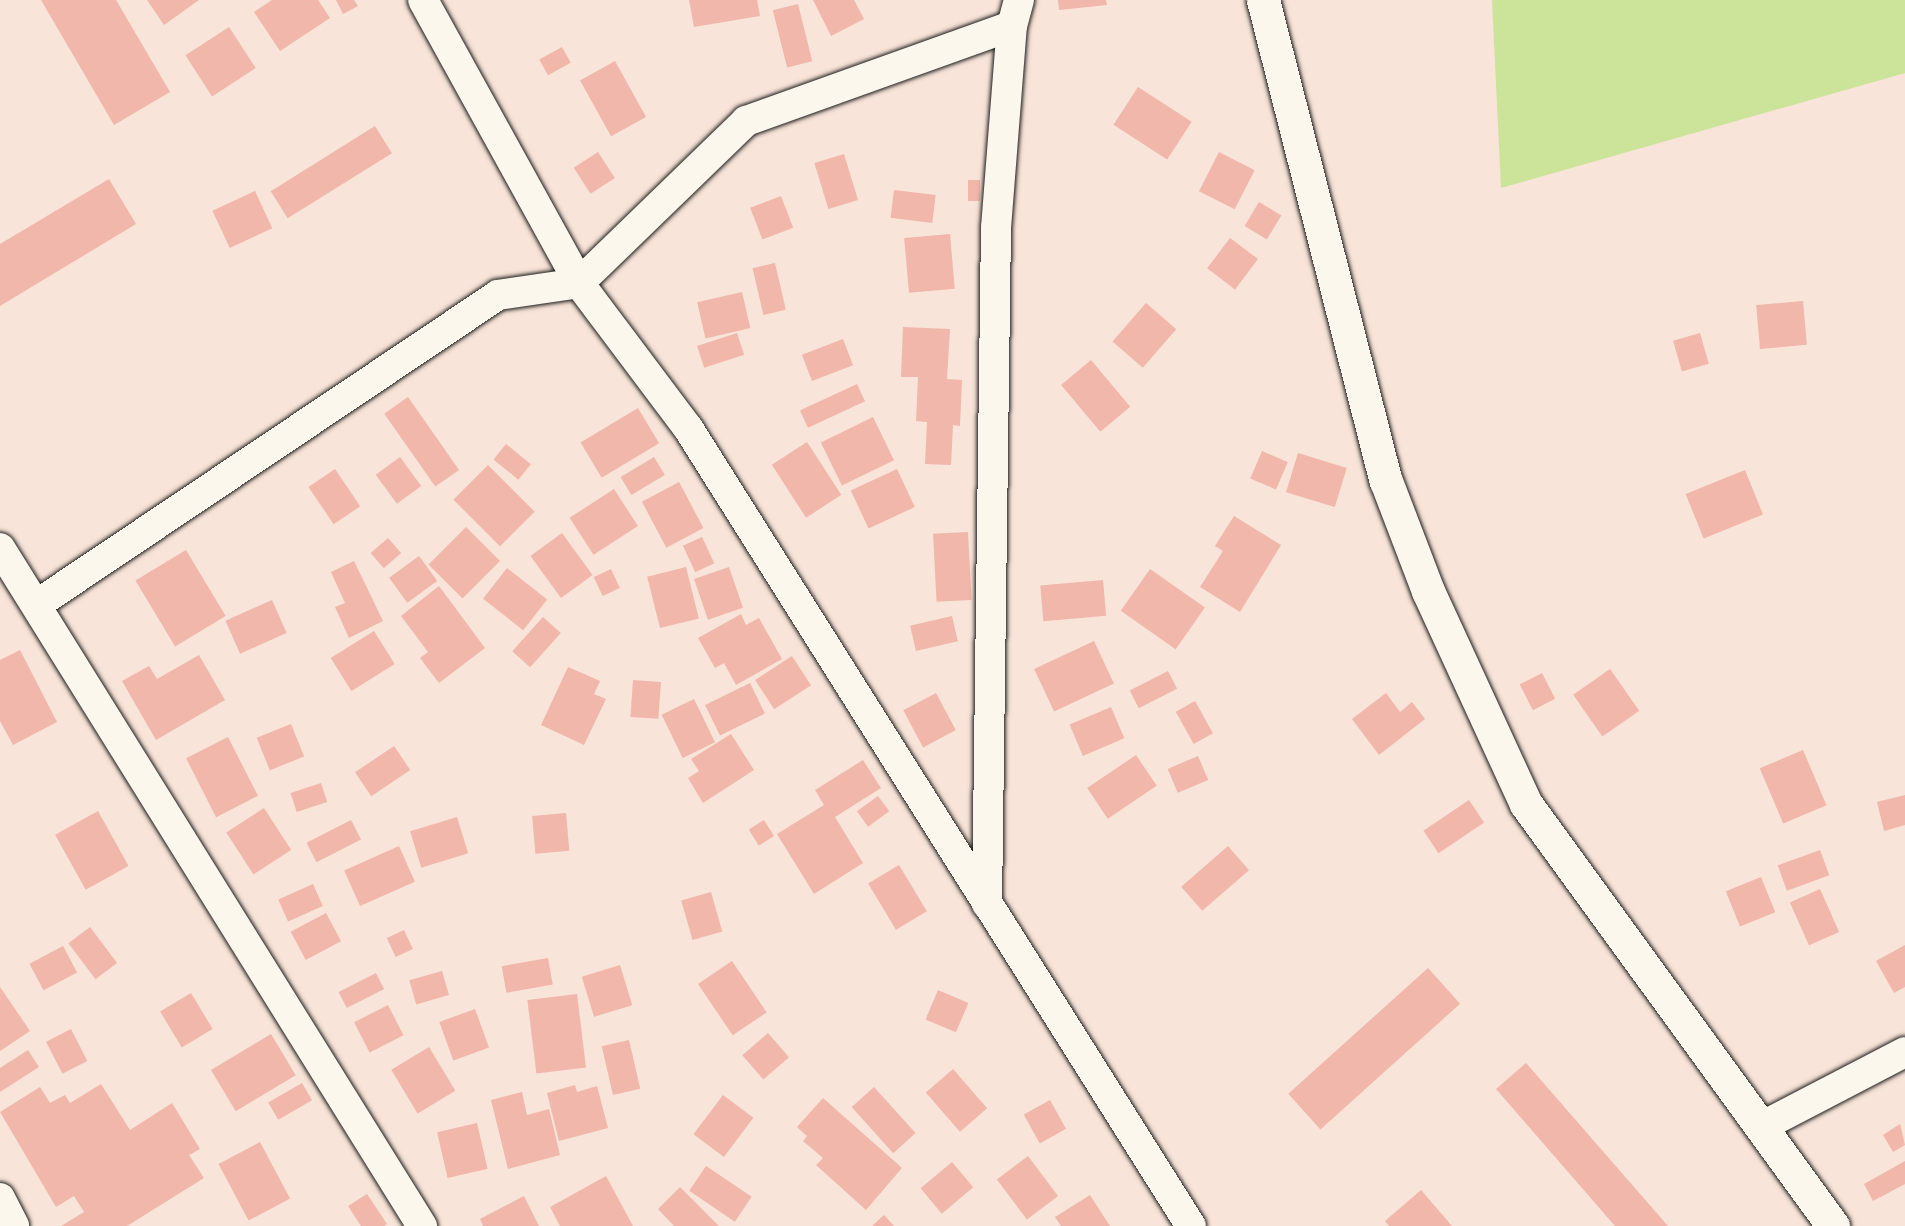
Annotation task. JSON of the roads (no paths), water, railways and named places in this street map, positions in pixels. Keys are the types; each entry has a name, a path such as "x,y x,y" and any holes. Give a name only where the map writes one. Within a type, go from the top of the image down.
{"street":[{"path":"423,0 579,283 688,428 1191,1226"},
{"path":"1263,0 1386,481 1428,591 1526,804 1833,1226"},
{"path":"36,605 498,296 579,283 746,121 1016,13 996,228 987,904"},
{"path":"0,548 422,1226"},
{"path":"1761,1127 1905,1052"},
{"path":"0,1198 14,1226"}]}
